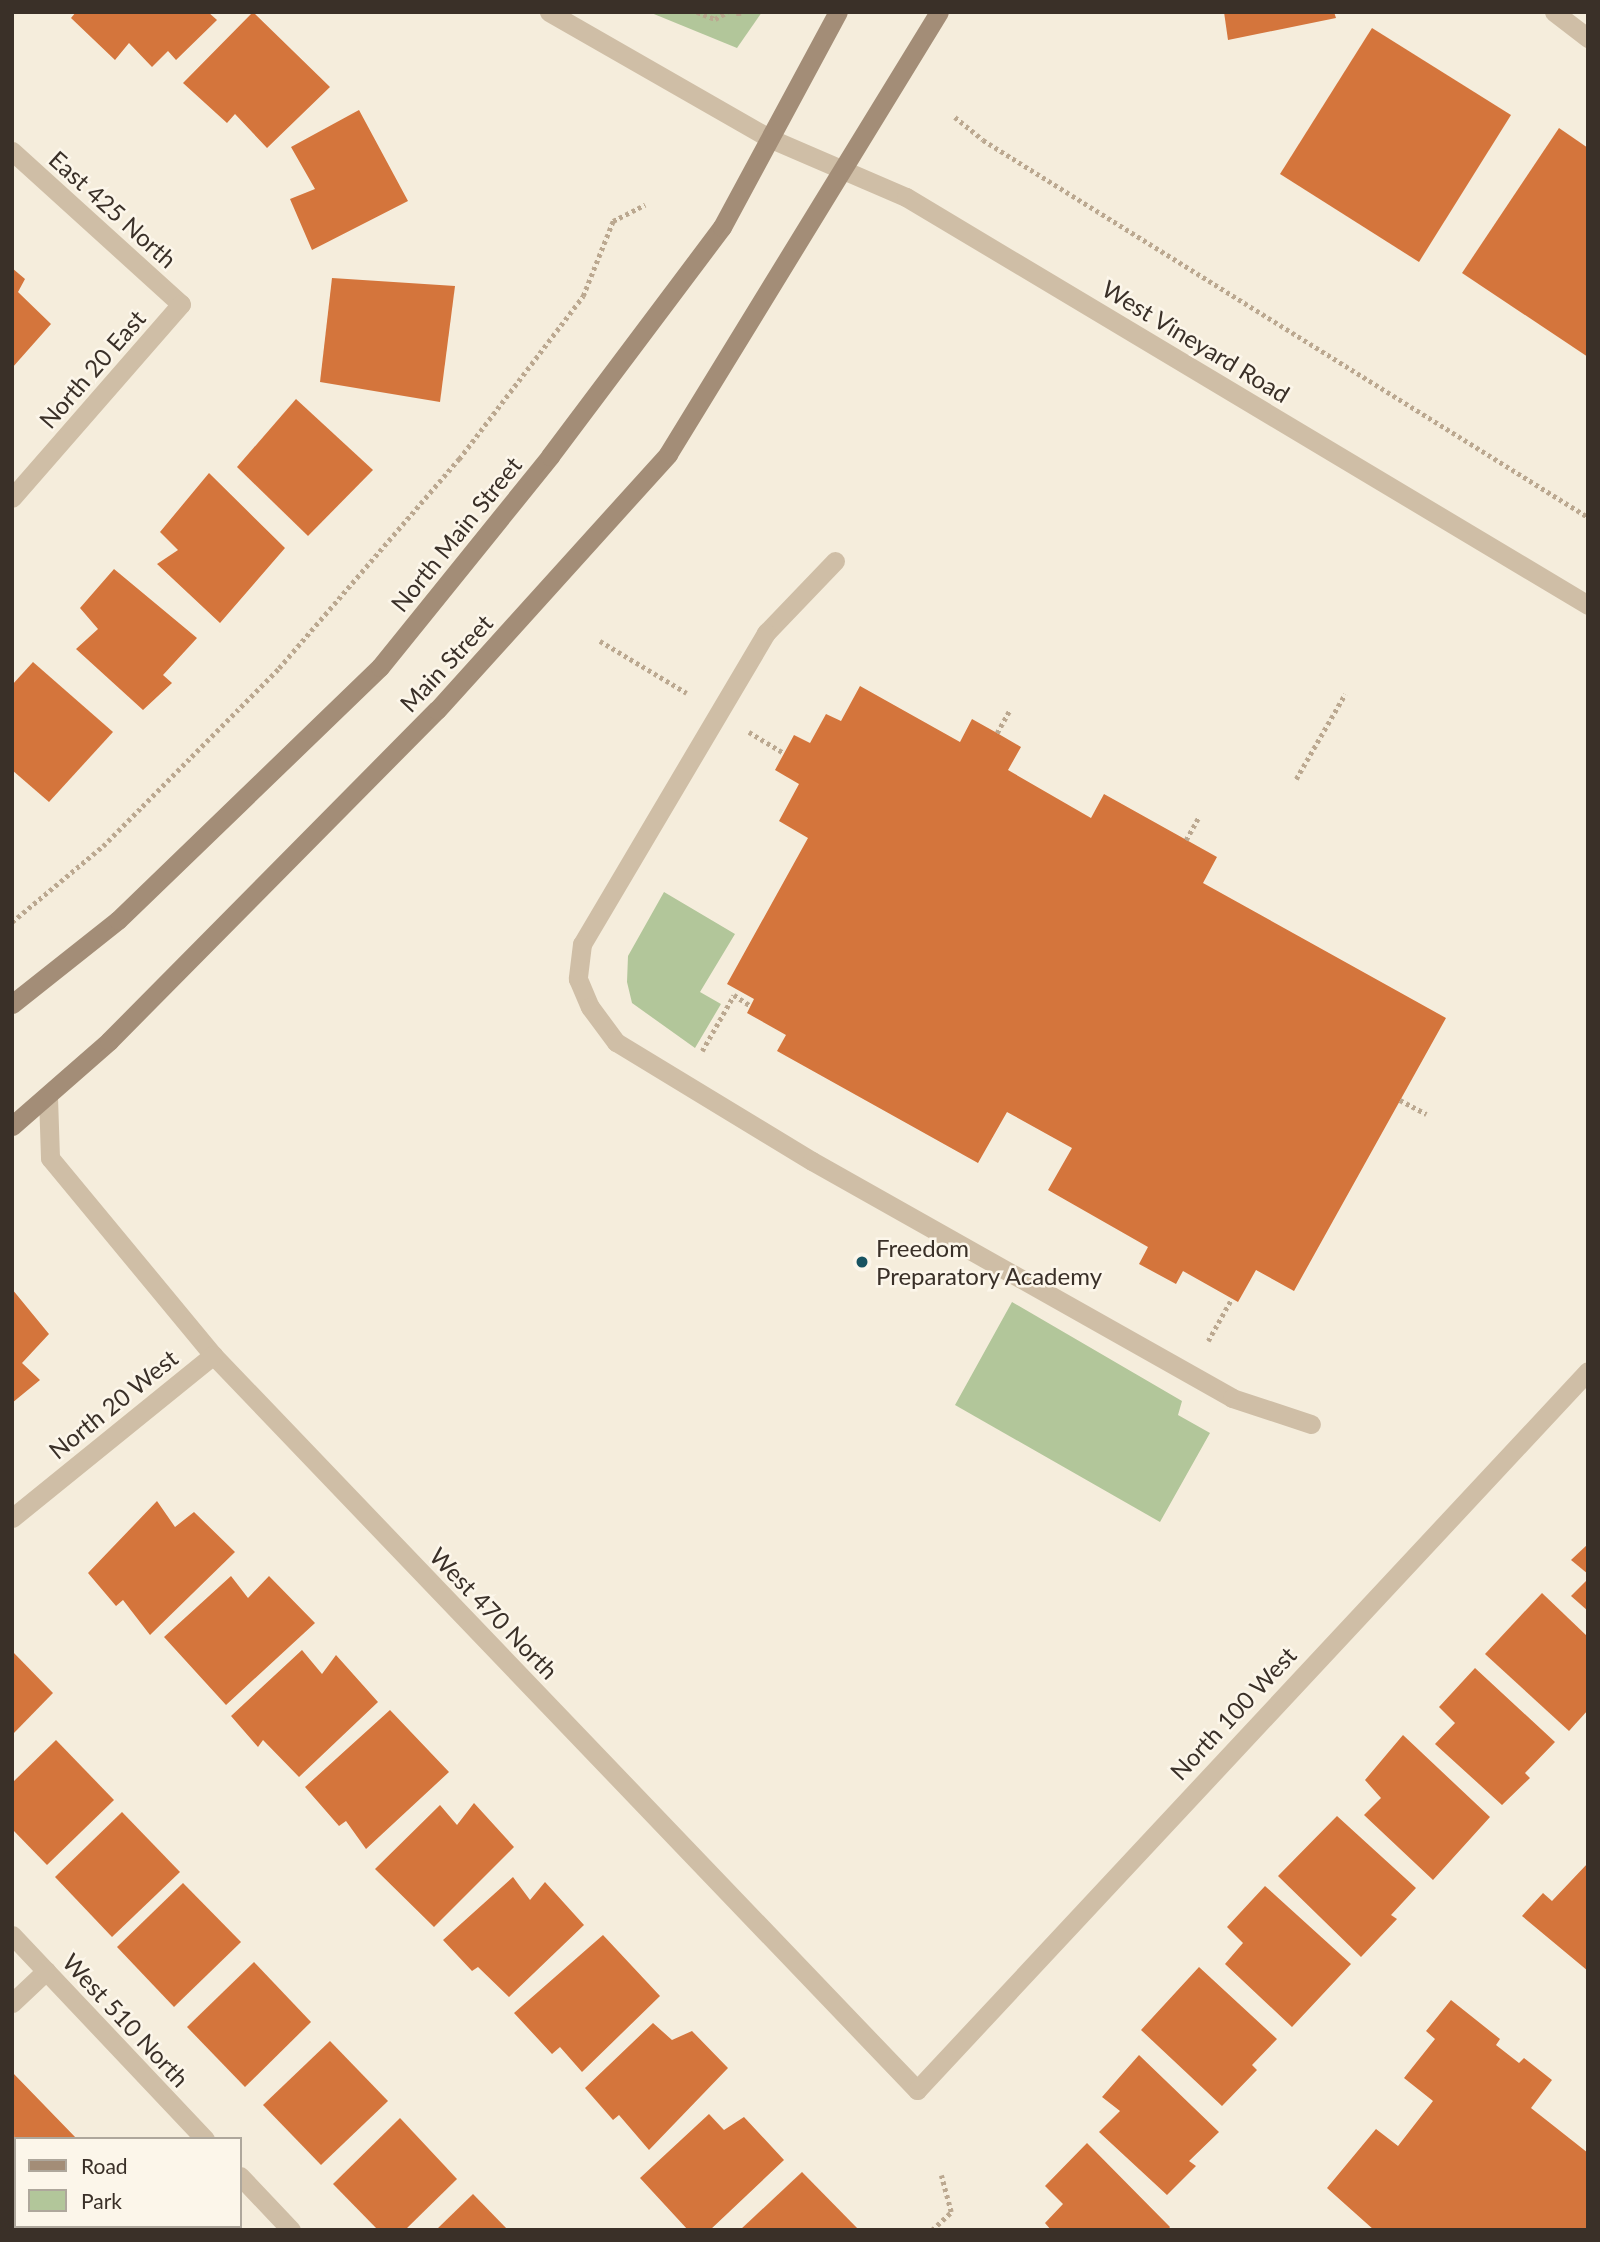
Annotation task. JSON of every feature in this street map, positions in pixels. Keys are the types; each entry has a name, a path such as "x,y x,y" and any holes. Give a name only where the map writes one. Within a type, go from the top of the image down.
{"main road":[{"name":"North Main Street","path":"12,1004 118,920 380,667 550,456 722,227 838,12"},
{"path":"843,173 939,12"},
{"name":"Main Street","path":"12,1125 48,1097 437,710 668,454 843,173"}],"street":[{"name":"West Vineyard Road","path":"549,12 769,138 918,204 1588,605"},
{"path":"1553,12 1588,38"},
{"name":"East 425 North","path":"12,151 181,304"},
{"name":"North 20 East","path":"12,498 181,304"},
{"path":"835,561 766,633 582,944 579,979 590,1007 616,1042 812,1161 1232,1398 1311,1424"},
{"name":"West 470 North","path":"48,1097 50,1158 213,1355 917,2090"},
{"name":"North 20 West","path":"12,1518 213,1355"},
{"name":"North 100 West","path":"917,2090 1588,1371"},
{"name":"West 510 North","path":"12,1935 203,2137"},
{"path":"12,2003 46,1971"},
{"path":"242,2178 291,2230"}],"path":[{"path":"697,12 715,19 727,12"},
{"path":"955,117 983,140 1588,517"},
{"path":"12,922 103,846 279,668 459,459 583,296 613,220 645,205"},
{"path":"600,641 693,698"},
{"path":"1296,779 1345,694"},
{"path":"997,733 1009,711"},
{"path":"743,729 784,753"},
{"path":"1186,839 1198,818"},
{"path":"698,1058 734,995 751,1006"},
{"path":"1400,1100 1426,1114"},
{"path":"1205,1345 1232,1298"},
{"path":"932,2230 951,2212 941,2175"}],"green space":[{"path":"649,12 762,12 737,48"},
{"path":"664,892 735,934 700,992 721,1004 695,1048 632,1003 627,982 628,956"},
{"path":"1012,1302 1182,1401 1178,1415 1210,1433 1160,1522 955,1405"}],"building":[{"path":"76,12 208,12 217,20 176,60 168,51 152,67 129,43 115,60 71,18"},
{"path":"253,12 330,87 267,148 235,114 227,123 183,83"},
{"path":"1224,12 1334,12 1336,18 1228,40"},
{"path":"1372,28 1511,115 1419,262 1280,174"},
{"path":"359,110 408,201 312,250 290,199 315,189 291,147"},
{"path":"1559,128 1588,148 1588,357 1462,273"},
{"path":"12,268 25,279 18,292 51,324 12,368"},
{"path":"332,278 455,286 440,402 320,382"},
{"path":"296,399 373,470 308,536 237,467"},
{"path":"209,473 285,548 220,623 157,564 178,550 160,532"},
{"path":"114,569 197,638 163,675 172,683 143,710 76,649 98,629 80,608"},
{"path":"33,662 113,732 49,802 12,770 12,685"},
{"name":"Freedom Preparatory Academy","path":"860,686 960,742 972,719 997,733 1021,747 1008,770 1091,818 1104,794 1217,857 1203,883 1446,1018 1294,1291 1256,1270 1238,1302 1183,1271 1176,1284 1139,1264 1148,1247 1048,1190 1072,1148 1007,1112 978,1163 777,1051 786,1035 747,1013 754,999 727,984 808,838 779,821 799,784 775,770 794,735 810,743 826,714 841,721"},
{"path":"12,1289 49,1334 22,1363 40,1380 12,1403"},
{"path":"157,1501 175,1527 194,1512 235,1552 150,1635 123,1600 116,1606 88,1573"},
{"path":"1588,1544 1588,1574 1571,1560"},
{"path":"231,1576 248,1598 269,1576 315,1623 226,1705 164,1637"},
{"path":"1588,1579 1588,1611 1571,1596"},
{"path":"1542,1593 1588,1637 1588,1710 1569,1731 1485,1654"},
{"path":"302,1650 322,1674 336,1655 378,1702 299,1777 263,1740 258,1747 231,1716"},
{"path":"12,1651 53,1693 12,1735"},
{"path":"1475,1668 1555,1742 1525,1773 1530,1778 1502,1805 1435,1744 1455,1723 1439,1707"},
{"path":"390,1710 449,1772 366,1849 346,1821 339,1826 305,1787"},
{"path":"1403,1735 1490,1817 1433,1880 1364,1815 1381,1798 1365,1780"},
{"path":"56,1740 114,1800 47,1865 12,1829 12,1783"},
{"path":"474,1803 514,1847 434,1927 375,1869 440,1805 457,1825"},
{"path":"122,1812 180,1872 112,1937 55,1877"},
{"path":"1337,1816 1416,1888 1391,1915 1397,1919 1361,1957 1278,1876"},
{"path":"1588,1863 1588,1971 1522,1916 1543,1893 1552,1901"},
{"path":"513,1877 530,1900 545,1882 584,1925 509,1997 478,1967 472,1971 443,1940"},
{"path":"183,1883 241,1942 174,2007 117,1947"},
{"path":"1265,1886 1351,1964 1292,2027 1225,1964 1243,1943 1227,1927"},
{"path":"603,1935 660,1996 582,2072 560,2047 552,2054 514,2013"},
{"path":"254,1962 311,2022 245,2087 187,2027"},
{"path":"1199,1967 1277,2039 1252,2065 1257,2070 1222,2106 1141,2030"},
{"path":"1451,2000 1500,2039 1496,2045 1519,2063 1524,2058 1552,2080 1531,2108 1588,2153 1588,2230 1374,2230 1327,2188 1376,2129 1398,2146 1433,2101 1404,2078 1435,2039 1426,2031"},
{"path":"653,2023 672,2040 692,2031 728,2068 649,2150 619,2115 613,2120 585,2088"},
{"path":"330,2041 388,2101 321,2165 263,2105"},
{"path":"1139,2055 1219,2132 1189,2161 1196,2166 1167,2195 1099,2132 1120,2111 1102,2097"},
{"path":"12,2072 75,2137 14,2137"},
{"path":"709,2114 724,2130 744,2117 784,2160 710,2230 688,2230 640,2178"},
{"path":"400,2118 457,2179 405,2230 378,2230 333,2184"},
{"path":"1087,2143 1170,2227 1168,2230 1051,2230 1045,2223 1063,2204 1045,2186"},
{"path":"802,2172 859,2230 740,2230"},
{"path":"473,2194 508,2230 436,2230"},
{"path":"155,2228 157,2230 110,2230"}],"place":[{"name":"Freedom Preparatory Academy","path":"862,1262"}]}
